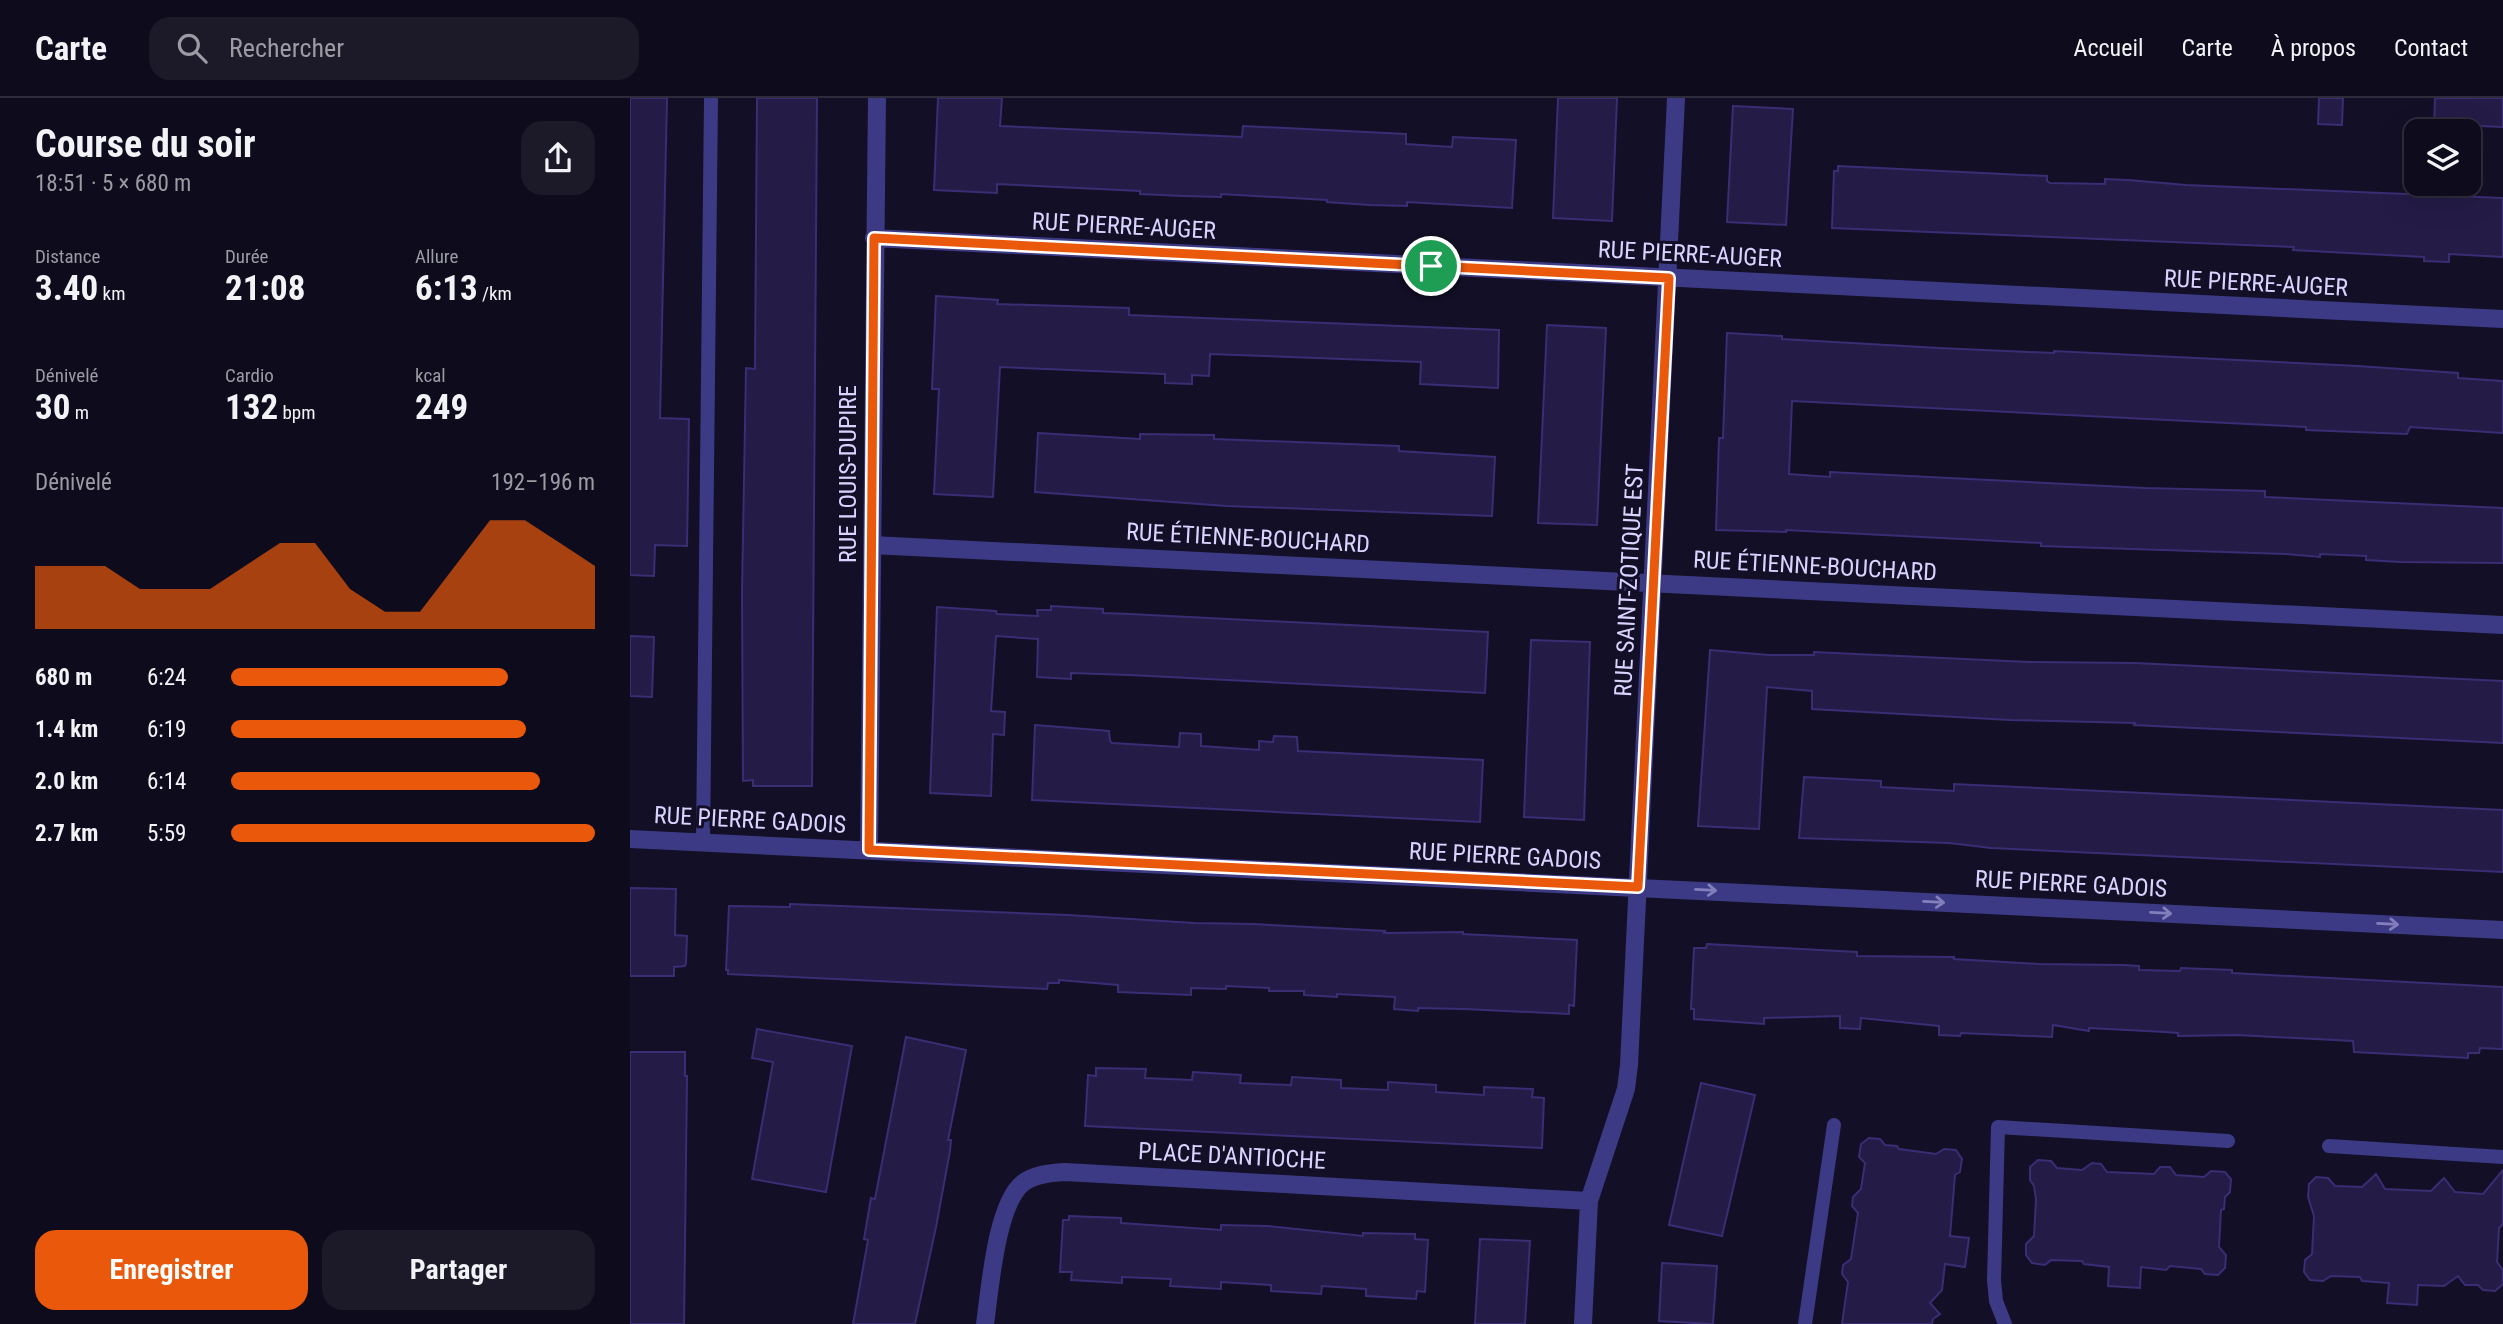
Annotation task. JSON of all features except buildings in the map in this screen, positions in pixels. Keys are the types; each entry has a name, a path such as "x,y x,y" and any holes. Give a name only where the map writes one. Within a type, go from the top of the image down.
{"street":[{"name":"RUE LOUIS-DUPIRE","path":"869,850 877,98"},
{"name":"RUE SAINT-ZOTIQUE EST","path":"1583,1324 1589,1200 1626,1089 1629,1065 1676,98"},
{"name":"RUE PIERRE-AUGER","path":"874,238 2503,319"},
{"name":"RUE ÉTIENNE-BOUCHARD","path":"872,545 2503,625"},
{"name":"RUE PIERRE GADOIS","path":"630,839 2503,930"},
{"name":"PLACE D'ANTIOCHE","path":"985,1324 1002,1220 1010,1199 1023,1183 1042,1174 1065,1172 1589,1200"}],"lane":[{"path":"703,843 711,98"},
{"path":"1805,1324 1834,1125"},
{"path":"2005,1324 1996,1301 1994,1280 1998,1126 2228,1141"},
{"path":"2329,1146 2503,1157"}],"route":[{"path":"874,238 1431,266 1669,278 1638,887 869,850 874,238"}]}
